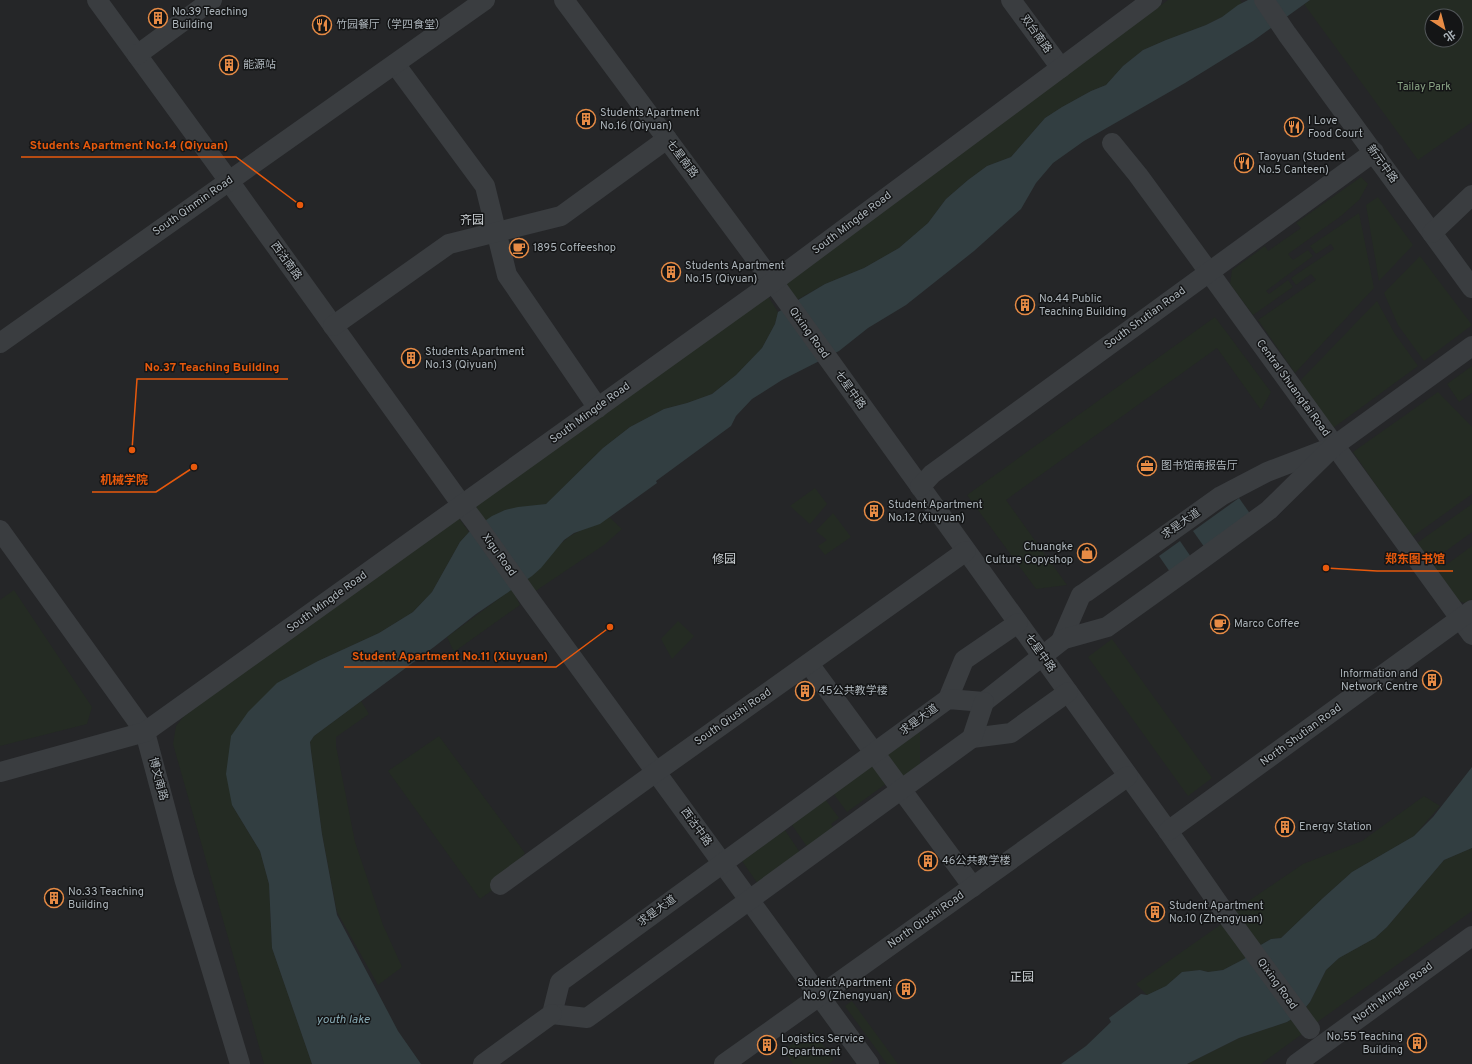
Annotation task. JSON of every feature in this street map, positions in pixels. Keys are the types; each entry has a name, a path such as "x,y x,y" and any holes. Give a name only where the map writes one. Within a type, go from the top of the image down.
{"street":[{"name":"西沽南路","path":"97,0 475,522"},
{"path":"137,55 212,0"},
{"name":"South Qinmin Road","path":"0,343 485,0"},
{"name":"七星南路","path":"564,0 785,299"},
{"name":"双台南路","path":"1011,0 1061,68"},
{"name":"South Mingde Road","path":"0,772 145,732 773,282 1152,0"},
{"path":"1264,0 1282,19"},
{"path":"1273,0 1282,19"},
{"name":"新元中路","path":"1282,19 1287,34 1374,152 1472,275"},
{"name":"新元中路","path":"1282,19 1435,230 1472,288"},
{"path":"395,64 485,186 507,275 598,408"},
{"path":"333,326 449,244 561,216 667,139"},
{"name":"Central Shuangtai Road","path":"1112,143 1138,175 1334,446 1466,614 1472,635"},
{"name":"South Shutian Road","path":"920,487 932,474 1374,152"},
{"path":"1435,230 1472,195"},
{"name":"Qixing Road","path":"785,299 834,367"},
{"name":"求是大道","path":"552,1014 560,982 948,699 984,702 1064,639 1107,627 1269,510 1334,446 1472,346"},
{"name":"七星中路","path":"834,367 1245,939"},
{"name":"求是大道","path":"1061,641 1081,595 1092,587 1221,496 1268,472 1334,446"},
{"name":"Xigu Road","path":"475,522 524,589"},
{"name":"博文南路","path":"0,530 145,732 184,878 240,1064"},
{"name":"South Qiushi Road","path":"500,885 966,551"},
{"name":"西沽中路","path":"524,589 531,601 869,1064"},
{"name":"North Shutian Road","path":"1168,831 1466,614"},
{"path":"948,699 964,660 1018,623"},
{"path":"809,664 973,887"},
{"path":"484,1064 552,1014 587,1018 972,738 1011,733 1068,692"},
{"path":"972,738 984,702"},
{"name":"North Qiushi Road","path":"724,1064 1128,776"},
{"name":"North Mingde Road","path":"1296,1064 1472,936"},
{"name":"Qixing Road","path":"1245,939 1310,1029"}],"shaded area":[{"path":"0,0 1472,0 1472,1064 0,1064"}],"green space":[{"path":"1168,0 1240,0 1242,3 1222,17 1206,25 1143,50 1123,66 1106,85 1091,91 1045,118 1011,157 987,166 968,180 946,199 928,223 899,248 864,268 825,284 795,301 786,288 788,279"},
{"name":"Tailay Park","path":"1310,0 1472,0 1472,122 1418,160 1304,4"},
{"path":"1361,177 1368,184 1359,200 1341,216 1288,254 1293,260 1308,250 1313,256 1266,291 1269,294 1288,280 1293,287 1253,315 1230,284 1232,270 1265,246 1268,251 1301,228 1296,223"},
{"path":"1378,197 1413,245 1379,281 1366,205"},
{"path":"1359,213 1374,288 1295,373 1258,320 1316,280 1311,274 1296,285 1291,278 1334,249 1331,244 1316,254 1310,246"},
{"path":"1420,256 1472,325 1424,361 1398,325 1384,293"},
{"path":"766,293 778,312 775,324 762,348 736,375 712,394 664,409 630,427 603,448 546,504 505,510 482,523 469,507"},
{"path":"1377,301 1395,334 1418,366 1333,428 1300,381"},
{"path":"1215,317 1271,392 1261,410 1217,348 1006,500 1067,585 1036,589 967,495"},
{"path":"1472,366 1472,393 1459,402 1447,384"},
{"path":"1438,392 1472,427 1472,494 1412,537 1353,452"},
{"path":"815,488 827,504 810,524 790,506"},
{"path":"1472,504 1472,532 1439,556 1446,565 1472,546 1472,599 1465,603 1459,601 1417,543"},
{"path":"833,513 851,537 825,555 818,546 827,540 816,531"},
{"path":"458,517 469,532 460,542 432,592 413,612 379,633 318,661 232,805 260,851 269,884 272,948 312,1064 264,1064 173,744 176,726 184,716"},
{"path":"609,517 622,529 604,545 534,592 526,580 537,571 560,545 575,533"},
{"path":"512,589 520,605 454,652 447,637"},
{"path":"14,590 92,707 87,724 0,746 0,600"},
{"path":"678,621 694,636 672,659 661,639"},
{"path":"1112,639 1212,778 1188,796 1088,657"},
{"path":"361,701 369,714 336,737 336,746 355,842 383,925 402,967 378,985 337,912 322,834 310,742 314,736"},
{"path":"920,724 920,771 903,783 881,751"},
{"path":"439,736 525,853 494,889 480,899 388,771"},
{"path":"871,761 887,783 847,812 830,789"},
{"path":"822,795 839,818 831,824 836,832 810,851 792,825"},
{"path":"1424,796 1440,806 1414,836 1352,872 1281,938 1271,939 1259,946 1234,911 1303,864 1362,841"},
{"path":"785,830 803,857 760,887 742,861"},
{"path":"1472,848 1472,911 1316,1023 1306,1007 1326,970 1339,958 1375,938 1387,927 1444,860"},
{"path":"1223,923 1247,956 1244,959 1223,970 1209,972 1200,970 1182,972 1166,986 1147,995 1136,984"},
{"path":"852,1001 898,1064 887,1064 845,1006"},
{"path":"1292,1019 1302,1034 1261,1064 1187,1064 1239,1038"},
{"path":"812,1030 834,1060 828,1064 793,1064 784,1050"}],"water":[{"name":"youth lake","path":"1248,0 1310,0 1253,41 1185,83 1084,141 1053,163 1036,183 1021,209 974,251 906,305 868,328 839,351 782,380 752,399 736,416 731,426 656,481 657,483 600,524 574,533 564,540 541,568 532,576 476,614 314,736 310,742 311,751 322,834 337,915 398,1031 421,1064 312,1064 272,948 269,884 260,851 232,805 226,774 231,736 248,712 277,683 318,661 379,633 413,612 432,592 460,542 469,532 492,516 505,510 518,507 546,504 603,448 630,427 664,409 712,394 736,375 762,348 775,324 778,312 825,284 864,268 899,248 928,223 946,199 968,180 987,166 1011,157 1045,118 1091,91 1106,85 1123,66 1143,50 1206,25 1222,17 1238,5"},
{"path":"1239,498 1251,515 1205,548 1193,531"},
{"path":"1180,541 1191,557 1170,572 1159,556"},
{"path":"1472,767 1472,848 1444,860 1387,927 1375,938 1339,958 1326,970 1310,1002 1301,1013 1287,1022 1239,1038 1187,1064 1061,1064 1086,1046 1111,1022 1109,1018 1141,994 1147,995 1166,986 1182,972 1200,970 1208,972 1223,970 1244,959 1259,946 1271,939 1281,938 1352,872 1414,836 1433,817"}],"place":[{"name":"No.39 Teaching Building","path":"158,18"},
{"name":"竹园餐厅（学四食堂）","path":"322,25"},
{"name":"能源站","path":"229,65"},
{"name":"Students Apartment No.16 (Qiyuan)","path":"586,119"},
{"name":"I Love Food Court","path":"1294,127"},
{"name":"Taoyuan (Student No.5 Canteen)","path":"1244,163"},
{"name":"Students Apartment No.14 (Qiyuan)","path":"300,205"},
{"name":"1895 Coffeeshop","path":"519,248"},
{"name":"Students Apartment No.15 (Qiyuan)","path":"671,272"},
{"name":"No.44 Public Teaching Building","path":"1025,305"},
{"name":"Students Apartment No.13 (Qiyuan)","path":"411,358"},
{"name":"No.37 Teaching Building","path":"132,450"},
{"name":"图书馆南报告厅","path":"1147,466"},
{"name":"机械学院","path":"194,467"},
{"name":"Student Apartment No.12 (Xiuyuan)","path":"874,511"},
{"name":"Chuangke Culture Copyshop","path":"1087,553"},
{"name":"郑东图书馆","path":"1326,568"},
{"name":"Marco Coffee","path":"1220,624"},
{"name":"Student Apartment No.11 (Xiuyuan)","path":"610,627"},
{"name":"Information and Network Centre","path":"1432,680"},
{"name":"45公共教学楼","path":"805,691"},
{"name":"Energy Station","path":"1285,827"},
{"name":"46公共教学楼","path":"928,861"},
{"name":"No.33 Teaching Building","path":"54,898"},
{"name":"Student Apartment No.10 (Zhengyuan)","path":"1155,912"},
{"name":"Student Apartment No.9 (Zhengyuan)","path":"906,989"},
{"name":"No.55 Teaching Building","path":"1417,1043"},
{"name":"Logistics Service Department","path":"767,1045"}],"district":[{"name":"齐园","path":"472,221"},
{"name":"修园","path":"724,560"},
{"name":"正园","path":"1022,978"}]}
